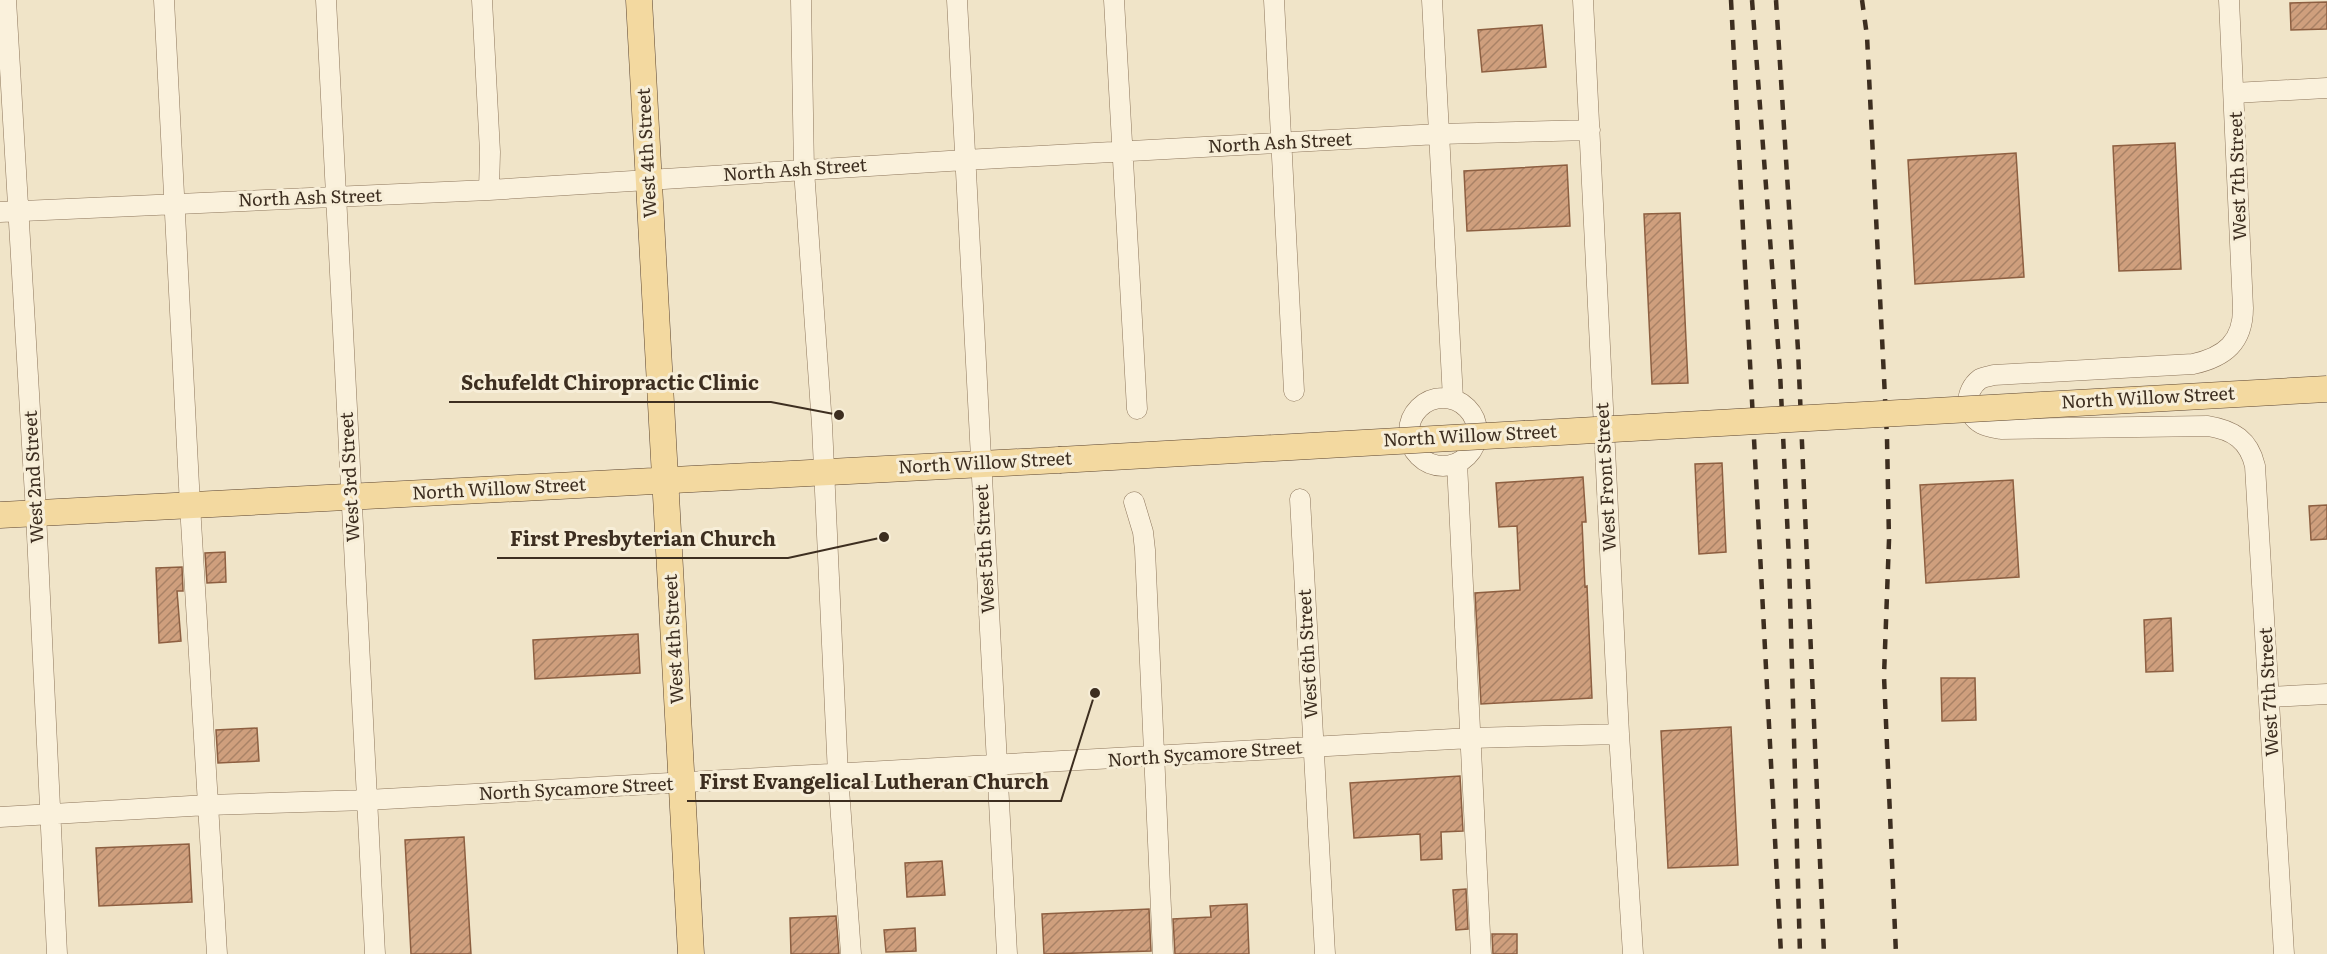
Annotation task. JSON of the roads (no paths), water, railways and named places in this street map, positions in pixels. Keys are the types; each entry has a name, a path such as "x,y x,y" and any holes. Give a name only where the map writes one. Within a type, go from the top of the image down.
{"main road":[{"name":"West 4th Street","path":"639,0 691,954"},
{"name":"North Willow Street","path":"0,515 1059,460 2327,389"}],"street":[{"name":"West 2nd Street","path":"6,0 9,211 36,513 57,954"},
{"path":"164,0 190,505 217,954"},
{"name":"West 3rd Street","path":"326,0 375,954"},
{"path":"482,0 490,152 489,190"},
{"path":"801,0 804,170 824,472 838,775 851,954"},
{"name":"West 5th Street","path":"957,0 1007,954"},
{"path":"1114,0 1137,410"},
{"path":"1274,0 1294,391"},
{"path":"1432,0 1454,399"},
{"name":"West Front Street","path":"1583,0 1619,734 1633,954"},
{"name":"West 7th Street","path":"2228,348 2235,340 2243,321 2229,0"},
{"path":"2234,93 2327,88"},
{"name":"North Ash Street","path":"9,211 489,190 965,160 1439,134 1590,130"},
{"name":"North Willow Street","path":"2228,348 2208,361 2193,364 1994,375 1981,379 1971,389 1967,404 1972,417 1982,425 2001,429 2208,426 2225,429 2237,435"},
{"path":"1454,399 1464,404 1474,417 1477,430 1476,442 1466,457 1457,463 1437,465 1423,459 1415,451 1410,439 1410,427 1413,416 1429,400 1454,399"},
{"name":"North Willow Street","path":"1477,430 1604,423"},
{"name":"West 7th Street","path":"2237,435 2246,443 2255,466 2284,954"},
{"path":"1457,463 1481,954"},
{"name":"West 6th Street","path":"1300,499 1325,954"},
{"path":"1134,502 1143,532 1145,550 1163,954"},
{"path":"2269,697 2327,694"},
{"name":"North Sycamore Street","path":"0,817 838,775 1471,738 1619,734"}],"railway":[{"path":"1731,0 1781,954"},
{"path":"1752,0 1780,372 1789,560 1800,954"},
{"path":"1776,0 1798,350 1824,954"},
{"path":"1862,0 1867,36 1887,438 1889,540 1884,676 1896,954"}],"place":[{"name":"Schufeldt Chiropractic Clinic","path":"839,415"},
{"name":"First Presbyterian Church","path":"884,537"},
{"name":"First Evangelical Lutheran Church","path":"1095,693"}]}
